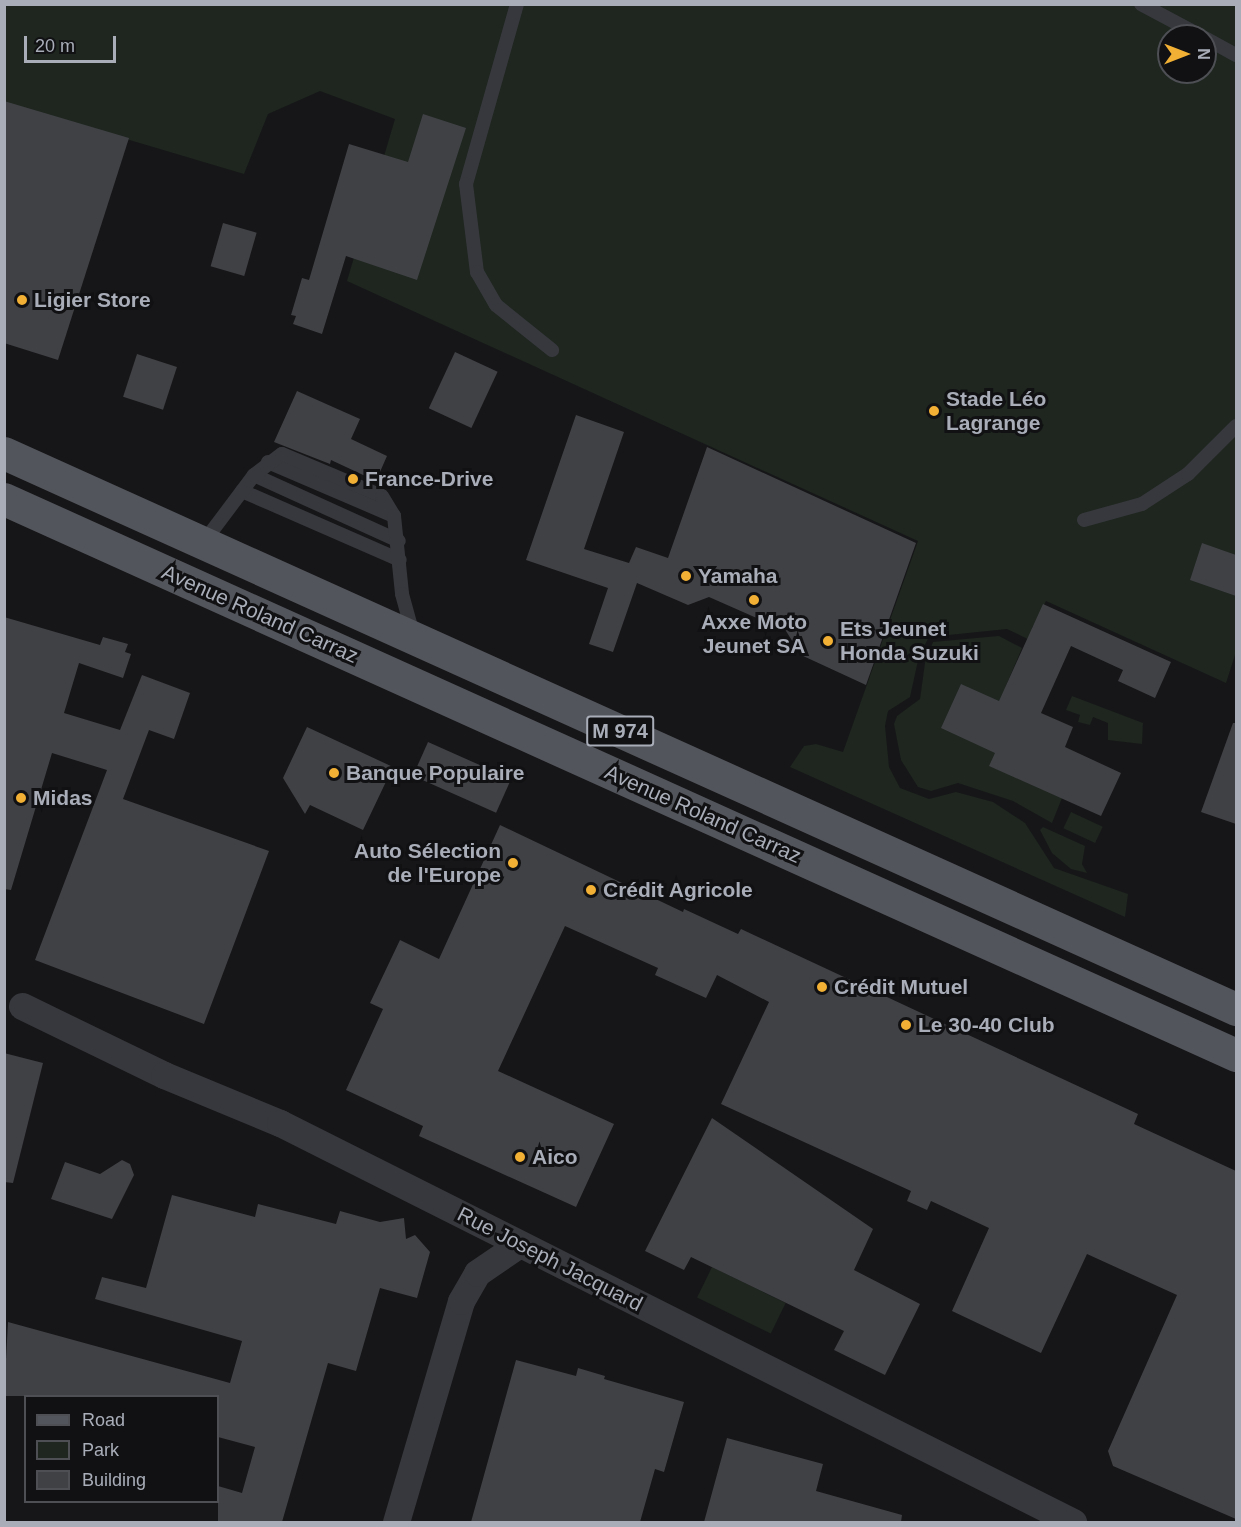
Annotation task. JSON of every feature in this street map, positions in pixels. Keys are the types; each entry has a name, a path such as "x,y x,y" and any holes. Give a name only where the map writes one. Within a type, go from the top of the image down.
{"main road":[{"name":"Avenue Roland Carraz","path":"4,453 1236,1009"},
{"name":"Avenue Roland Carraz","path":"4,499 1236,1055"}],"street":[{"name":"Rue Joseph Jacquard","path":"22,1006 165,1075 280,1123 518,1245 1073,1522"},
{"path":"396,1522 461,1301 477,1273 518,1245"}],"lane":[{"path":"517,4 466,184 477,272 496,305 552,350"},
{"path":"1141,4 1179,24"},
{"path":"1217,45 1236,55"},
{"path":"1084,520 1142,504 1188,474 1236,426"},
{"path":"203,543 254,475 282,453 382,496 394,516 399,541 402,594 415,639"},
{"path":"254,475 399,541"},
{"path":"242,491 400,560"}],"green space":[{"name":"Stade Léo Lagrange","path":"4,5 1236,5 1236,652 1226,683 1046,601 1032,628 1048,635 1042,646 1007,629 929,637 919,656 910,697 888,711 885,726 889,767 900,788 929,799 956,792 993,802 1025,823 1054,868 1128,894 1125,917 790,767 804,746 816,744 843,752 918,541 347,281 395,119 320,91 268,114 244,174 5,103"},
{"path":"999,636 1022,648 1005,688 1005,731 990,766 1062,798 1052,823 1013,801 958,783 931,791 918,787 901,760 894,724 897,716 920,699 925,663 933,642"},
{"path":"1072,696 1143,723 1142,744 1108,740 1108,723 1093,717 1090,725 1078,722 1080,715 1066,710"},
{"path":"1071,812 1103,827 1095,843 1063,828"},
{"path":"1043,827 1085,846 1082,864 1087,873 1071,869 1052,853 1040,830"},
{"path":"712,1267 786,1303 771,1334 697,1298"}],"building":[{"path":"4,101 129,138 58,360 4,343"},
{"path":"423,114 466,128 417,280 346,256 322,334 293,324 296,316 291,315 302,278 309,280 349,144 408,162"},
{"path":"223,223 257,233 244,276 211,266"},
{"path":"455,352 498,372 471,428 429,408"},
{"path":"137,354 177,367 163,410 123,397"},
{"path":"297,391 360,419 351,439 387,456 376,481 331,460 330,464 274,442"},
{"path":"576,415 624,432 584,549 629,563 636,547 668,558 707,447 916,543 866,685 801,655 786,631 709,597 688,605 637,583 613,652 589,644 608,588 526,560"},
{"path":"1202,543 1236,555 1236,596 1190,580"},
{"path":"1043,604 1171,662 1155,698 1118,681 1123,670 1071,646 1041,713 1073,727 1065,747 1121,773 1101,816 989,766 995,753 941,728 961,684 999,701"},
{"path":"4,617 100,645 103,637 128,644 125,652 131,654 123,678 79,663 64,713 120,730 142,675 190,693 174,739 149,730 123,799 269,851 204,1024 35,960 107,770 52,753 11,890 4,889"},
{"path":"1233,723 1236,723 1236,824 1201,812"},
{"path":"307,727 393,767 363,830 310,805 305,814 283,778"},
{"path":"428,742 511,779 496,813 413,776"},
{"path":"500,825 683,912 684,909 738,934 741,929 1138,1114 1134,1124 1236,1171 1236,1519 1113,1466 1108,1451 1177,1295 1087,1254 1041,1353 952,1311 989,1228 931,1201 927,1210 907,1201 911,1191 721,1104 769,1002 717,975 706,998 655,975 658,968 565,926 498,1071 614,1124 576,1207 419,1136 423,1126 346,1090 383,1009 370,1003 400,940 439,959"},
{"path":"4,1053 43,1063 13,1183 4,1182"},
{"path":"712,1118 873,1229 854,1270 920,1304 885,1375 834,1350 844,1331 691,1257 684,1270 645,1251"},
{"path":"122,1160 130,1164 134,1175 112,1219 51,1199 65,1162 100,1174"},
{"path":"172,1195 255,1217 258,1204 336,1224 340,1211 380,1222 404,1218 406,1239 415,1235 430,1252 417,1298 380,1288 356,1371 328,1363 282,1522 218,1522 219,1486 242,1493 255,1447 219,1437 219,1395 4,1396 8,1322 230,1383 242,1341 95,1299 102,1277 146,1288"},
{"path":"516,1360 576,1376 578,1368 605,1376 604,1379 684,1402 664,1472 655,1469 640,1522 471,1522"},
{"path":"727,1438 823,1464 816,1491 902,1515 901,1522 704,1522"}],"place":[{"name":"Ligier Store","path":"22,300"},
{"name":"Stade Léo Lagrange","path":"934,411"},
{"name":"France-Drive","path":"353,479"},
{"name":"Yamaha","path":"686,576"},
{"name":"Axxe Moto Jeunet SA","path":"754,600"},
{"name":"Ets Jeunet Honda Suzuki","path":"828,641"},
{"name":"Banque Populaire","path":"334,773"},
{"name":"Midas","path":"21,798"},
{"name":"Auto Sélection de l'Europe","path":"513,863"},
{"name":"Crédit Agricole","path":"591,890"},
{"name":"Crédit Mutuel","path":"822,987"},
{"name":"Le 30-40 Club","path":"906,1025"},
{"name":"Aico","path":"520,1157"}]}
